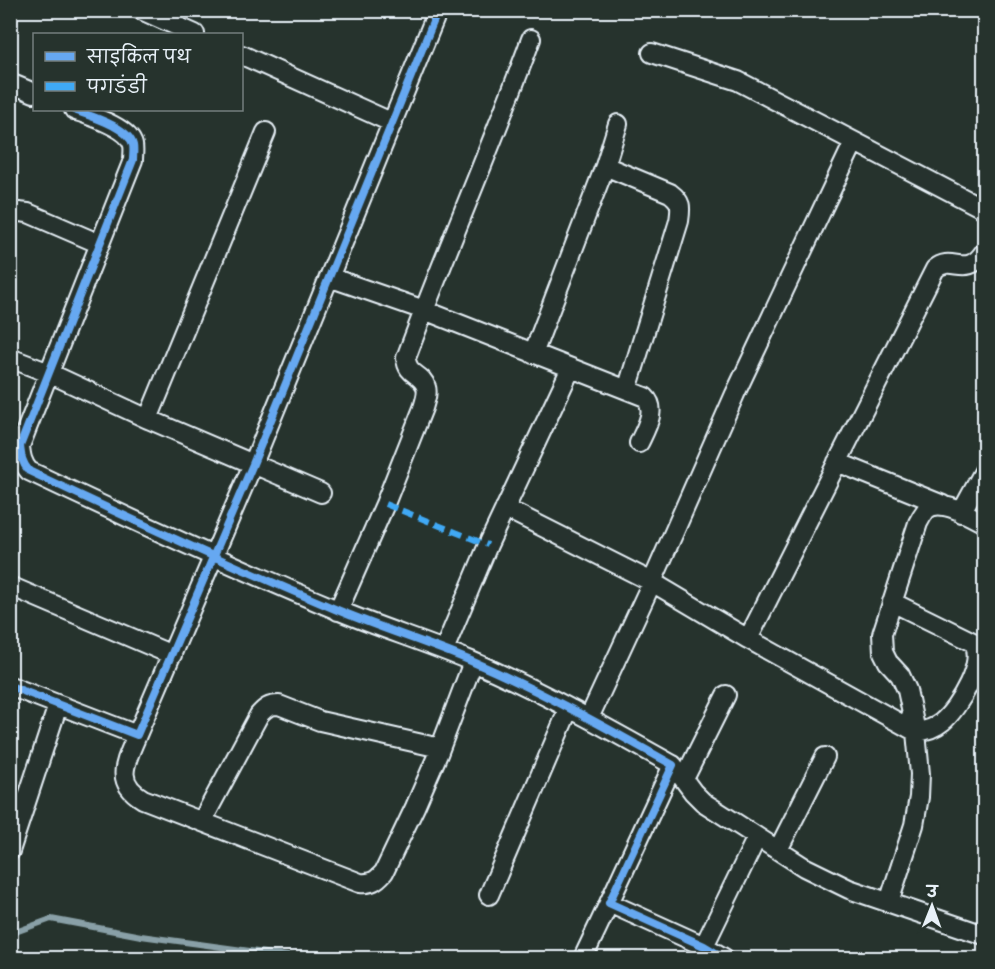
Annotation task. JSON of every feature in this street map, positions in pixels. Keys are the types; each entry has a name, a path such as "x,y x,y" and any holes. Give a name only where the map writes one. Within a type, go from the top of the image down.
{"street":[{"path":"141,10 193,33"},
{"path":"438,10 253,464 137,735 125,765 126,784 132,793 143,799 360,883 370,884 378,880 384,872 415,807 473,662"},
{"path":"338,611 385,504 423,408 426,387 423,380 410,371 406,365 406,358 531,39"},
{"path":"652,53 738,81 984,209"},
{"path":"243,55 393,123"},
{"path":"10,83 33,93"},
{"path":"76,111 119,128 130,138 134,147 133,159 20,446 24,465 29,471 212,557 338,611 444,650 534,689 589,718 678,772 703,802 804,867 849,889 984,935"},
{"path":"533,354 605,166 618,124"},
{"path":"148,419 266,132"},
{"path":"589,718 735,394 854,142"},
{"path":"605,166 670,193 677,198 681,208 627,390"},
{"path":"10,213 28,213 100,244"},
{"path":"748,639 935,269 946,263 972,265 984,252"},
{"path":"328,277 424,310 645,398 649,401 651,414 639,443"},
{"path":"10,358 321,493"},
{"path":"444,650 488,545 571,368"},
{"path":"837,462 984,523"},
{"path":"961,513 984,471"},
{"path":"890,902 914,825 920,774 916,732 907,690 900,675 888,662 883,652 882,634 918,523 925,511 932,506 943,505"},
{"path":"505,508 652,582 748,639 916,732 926,731 941,723 963,696 975,665 976,647 973,642 892,602"},
{"path":"10,586 172,655"},
{"path":"10,686 137,735"},
{"path":"583,958 609,903 678,772 726,695"},
{"path":"10,851 58,705"},
{"path":"202,821 259,715 265,708 272,705 279,705 320,721 440,748"},
{"path":"489,895 569,708"},
{"path":"777,850 825,757"},
{"path":"704,946 757,837"},
{"path":"609,903 704,946 724,958"}],"waterway":[{"path":"10,934 51,919 141,936 302,958"}],"marked path":[{"path":"385,504 488,545"}],"cycle path":[{"path":"10,686 137,735 253,464 438,10"},
{"path":"77,111 108,123 124,133 133,145 133,160 20,446 22,459 29,471 258,576 497,673 574,710 673,765 609,903 704,946 724,958"}]}
